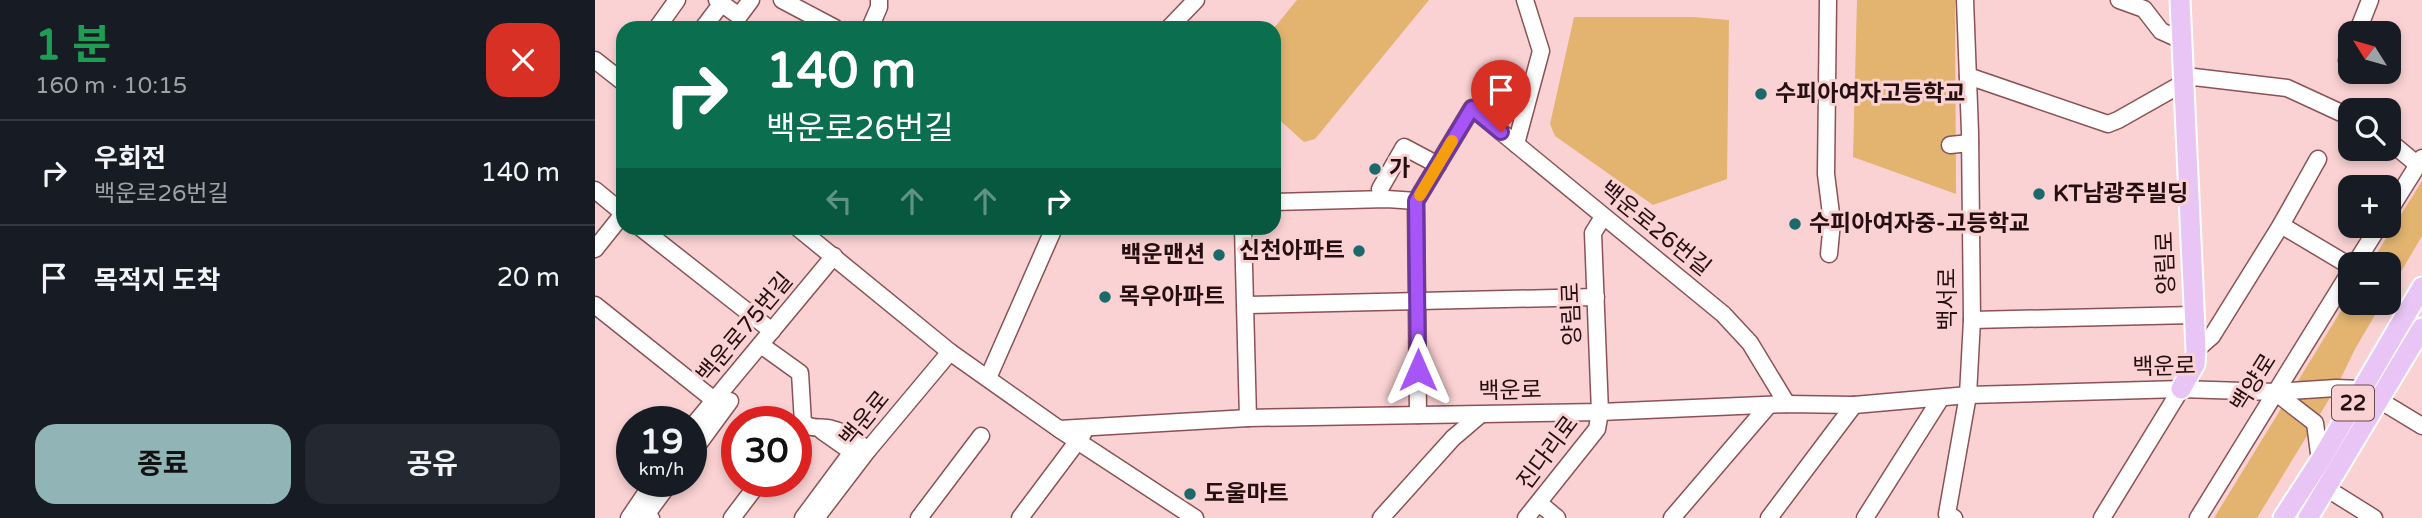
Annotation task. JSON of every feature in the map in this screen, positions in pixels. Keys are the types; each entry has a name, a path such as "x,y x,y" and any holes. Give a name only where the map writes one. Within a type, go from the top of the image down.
{"main road":[{"name":"양림로","path":"2180,0 2196,350 2195,364 2181,389"},
{"name":"22","path":"2308,518 2326,488 2422,287"},
{"name":"22","path":"2283,518 2369,394 2422,328"}],"street":[{"path":"662,21 677,0"},
{"path":"708,21 720,2 739,16 751,0"},
{"path":"782,0 822,21"},
{"path":"873,21 880,7 879,0"},
{"path":"1176,21 1196,0"},
{"path":"1516,144 1541,51 1525,0"},
{"path":"1828,0 1826,174 1832,222 1829,254"},
{"name":"백서로","path":"1965,0 1972,320 1968,395"},
{"path":"2119,0 2144,9 2161,31 2181,40"},
{"path":"2362,21 2370,0"},
{"path":"595,60 616,76"},
{"path":"1968,76 2108,124 2194,77 2287,88 2338,111"},
{"name":"백운로26번길","path":"1438,164 1472,108 1723,314 1750,343 1787,404"},
{"path":"1950,145 1970,143"},
{"path":"1380,188 1404,147 1438,164 1416,201 1418,415"},
{"path":"2401,149 2420,162 2401,192"},
{"name":"양림로","path":"2196,350 2212,337 2318,159"},
{"path":"595,190 616,208"},
{"path":"1281,202 1388,199 1416,201"},
{"name":"양림로","path":"1600,412 1593,233 1603,217"},
{"path":"595,249 616,223"},
{"path":"2281,225 2338,257"},
{"path":"650,235 772,331"},
{"path":"807,235 950,352 1059,429 1195,518"},
{"path":"988,378 1051,235"},
{"path":"1243,235 1248,418"},
{"name":"백운로75번길","path":"707,414 722,401 761,345 834,256"},
{"name":"백양로","path":"2198,518 2338,291"},
{"path":"1247,305 1596,297"},
{"path":"595,305 722,401 707,427"},
{"name":"양림로","path":"1972,320 2193,315"},
{"path":"761,345 800,373 803,406"},
{"name":"백운로","path":"816,518 868,450 950,352"},
{"name":"백운로","path":"1059,429 1248,418 1600,412 1787,404 1854,405 1968,395 2181,389 2275,392 2336,388 2369,394"},
{"path":"2102,518 2181,389"},
{"path":"2275,392 2315,424 2320,461"},
{"path":"2369,394 2422,426"},
{"path":"1954,518 1947,514 1968,395"},
{"path":"1865,518 1941,398"},
{"path":"1769,518 1854,405"},
{"path":"1672,518 1767,406"},
{"name":"진다리로","path":"1525,518 1593,437 1600,412"},
{"path":"1381,518 1453,438 1479,415"},
{"path":"1020,518 1089,426"},
{"path":"812,428 831,428 847,435 868,450"},
{"path":"803,518 852,452 812,432"},
{"path":"919,518 981,436"},
{"path":"2326,488 2374,518"},
{"path":"629,518 643,497"},
{"path":"650,518 646,514 659,497"},
{"path":"732,518 748,497"},
{"path":"1539,503 1557,518"}],"shaded area":[{"path":"1297,0 1429,0 1315,139 1304,142 1281,121 1280,21"},
{"path":"1857,0 1955,0 1956,194 1853,157"},
{"path":"1574,17 1693,17 1729,20 1727,179 1653,205 1555,136 1550,124"},
{"path":"2422,181 2422,236 2401,272 2401,252 2378,252 2386,238 2401,238 2401,215"},
{"path":"2338,315 2375,315 2336,388 2257,518 2214,518"}],"slow traffic":[{"path":"1420,195 1452,141"}],"place":[{"name":"수피아여자고등학교","path":"1761,94"},
{"name":"가","path":"1375,169"},
{"name":"KT남광주빌딩","path":"2039,194"},
{"name":"수피아여자중-고등학교","path":"1795,224"},
{"name":"신천아파트","path":"1359,251"},
{"name":"백운맨션","path":"1219,255"},
{"name":"목우아파트","path":"1105,297"},
{"name":"도울마트","path":"1190,494"}],"route":[{"path":"1418,370 1416,201 1472,108 1501,132"}]}
